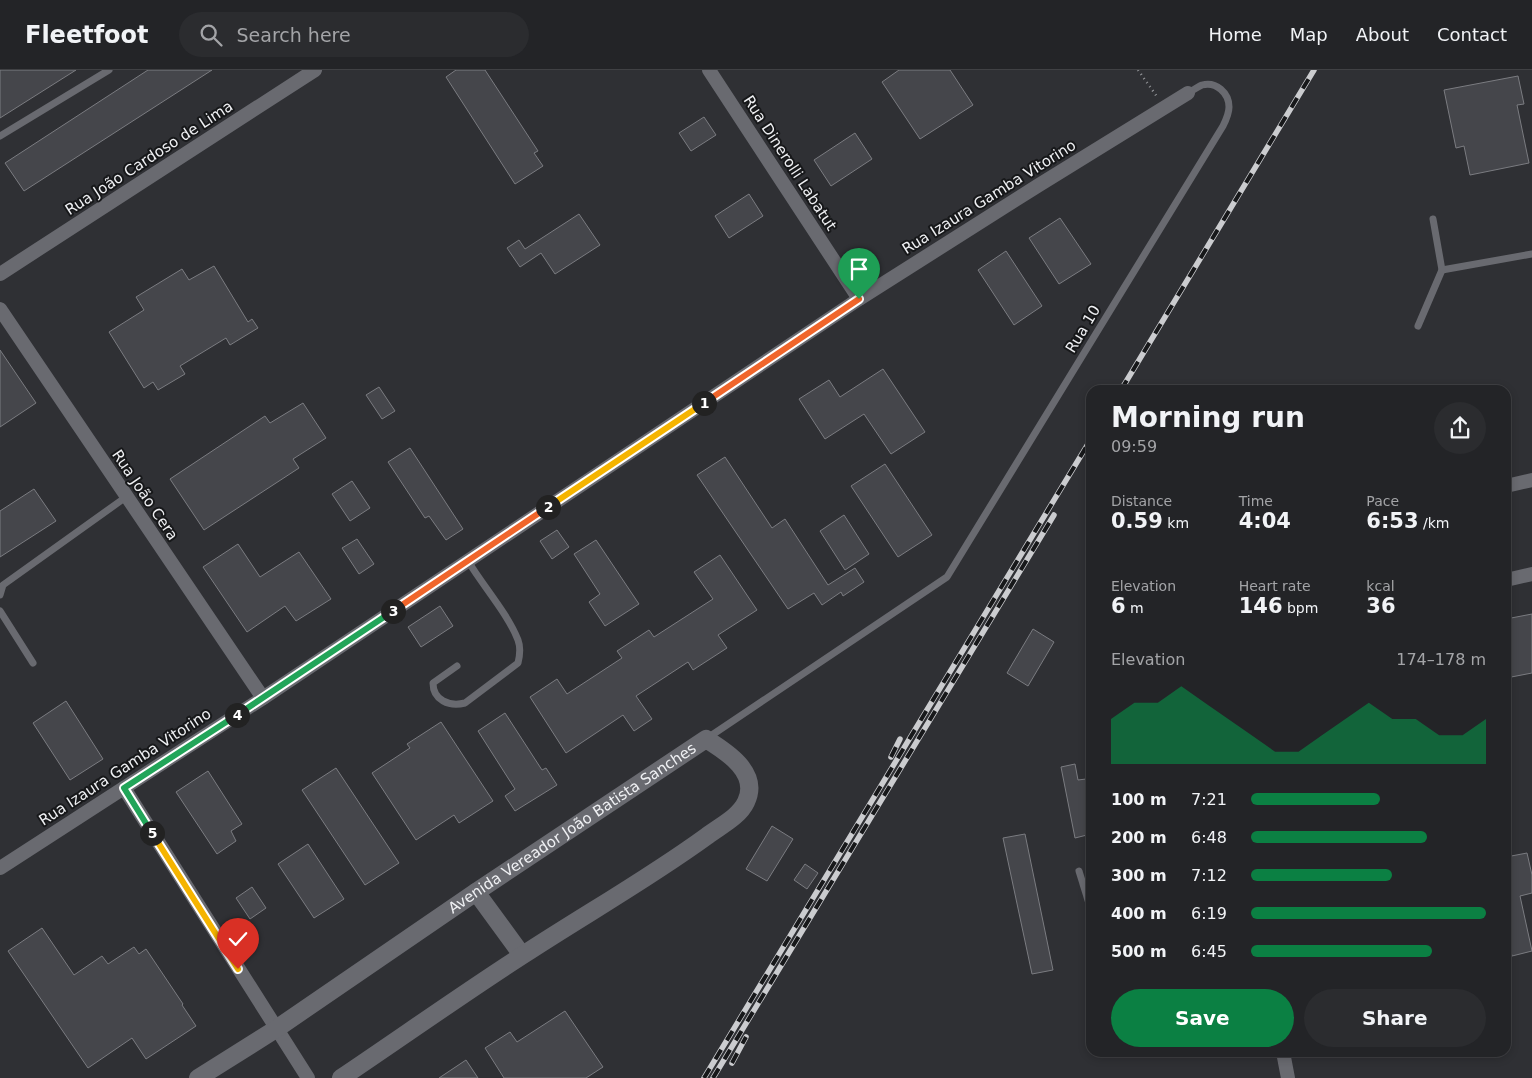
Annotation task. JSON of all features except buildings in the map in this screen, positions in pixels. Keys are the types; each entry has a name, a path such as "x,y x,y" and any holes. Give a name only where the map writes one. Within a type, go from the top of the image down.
{"street":[{"name":"Rua João Cardoso de Lima","path":"0,274 315,70"},
{"name":"Rua Dinerolli Labatut","path":"709,70 859,299"},
{"name":"Rua Izaura Gamba Vitorino","path":"0,868 263,698 859,299 1039,184 1188,93"},
{"name":"Rua João Cera","path":"0,309 263,698"},
{"path":"1511,485 1532,480"},
{"path":"1511,579 1532,574"},
{"path":"341,1078 522,955 689,849 740,812 747,800 750,783 741,767 727,752 706,739"},
{"name":"Avenida Vereador João Batista Sanches","path":"198,1078 276,1029 476,892 706,739"},
{"path":"124,788 308,1078"},
{"path":"476,892 522,955"},
{"path":"1284,1057 1288,1078"}],"lane":[{"path":"0,136 110,70"},
{"name":"Rua Izaura Gamba Vitorino","path":"1188,93 1211,84 1219,87 1224,92"},
{"name":"Rua 10","path":"947,577 1223,126 1228,117 1229,108 1228,99 1224,92"},
{"path":"1418,326 1442,270 1433,218"},
{"path":"1442,270 1532,254"},
{"path":"0,595 3,585 126,497"},
{"path":"456,666 433,683 433,691 439,698 456,705 464,703 518,663 521,654 518,640 507,619 468,561"},
{"name":"Avenida Vereador João Batista Sanches","path":"706,739 947,577"},
{"path":"0,611 33,663"},
{"path":"1079,871 1086,894"}],"path":[{"path":"1138,70 1164,108"}],"railway":[{"path":"1124,385 1314,70"},
{"path":"704,1078 1086,447"},
{"path":"713,1078 1054,515"},
{"path":"891,757 900,739"},
{"path":"732,1063 746,1037"}],"route":[{"path":"238,969 124,788 263,698 859,299"}]}
